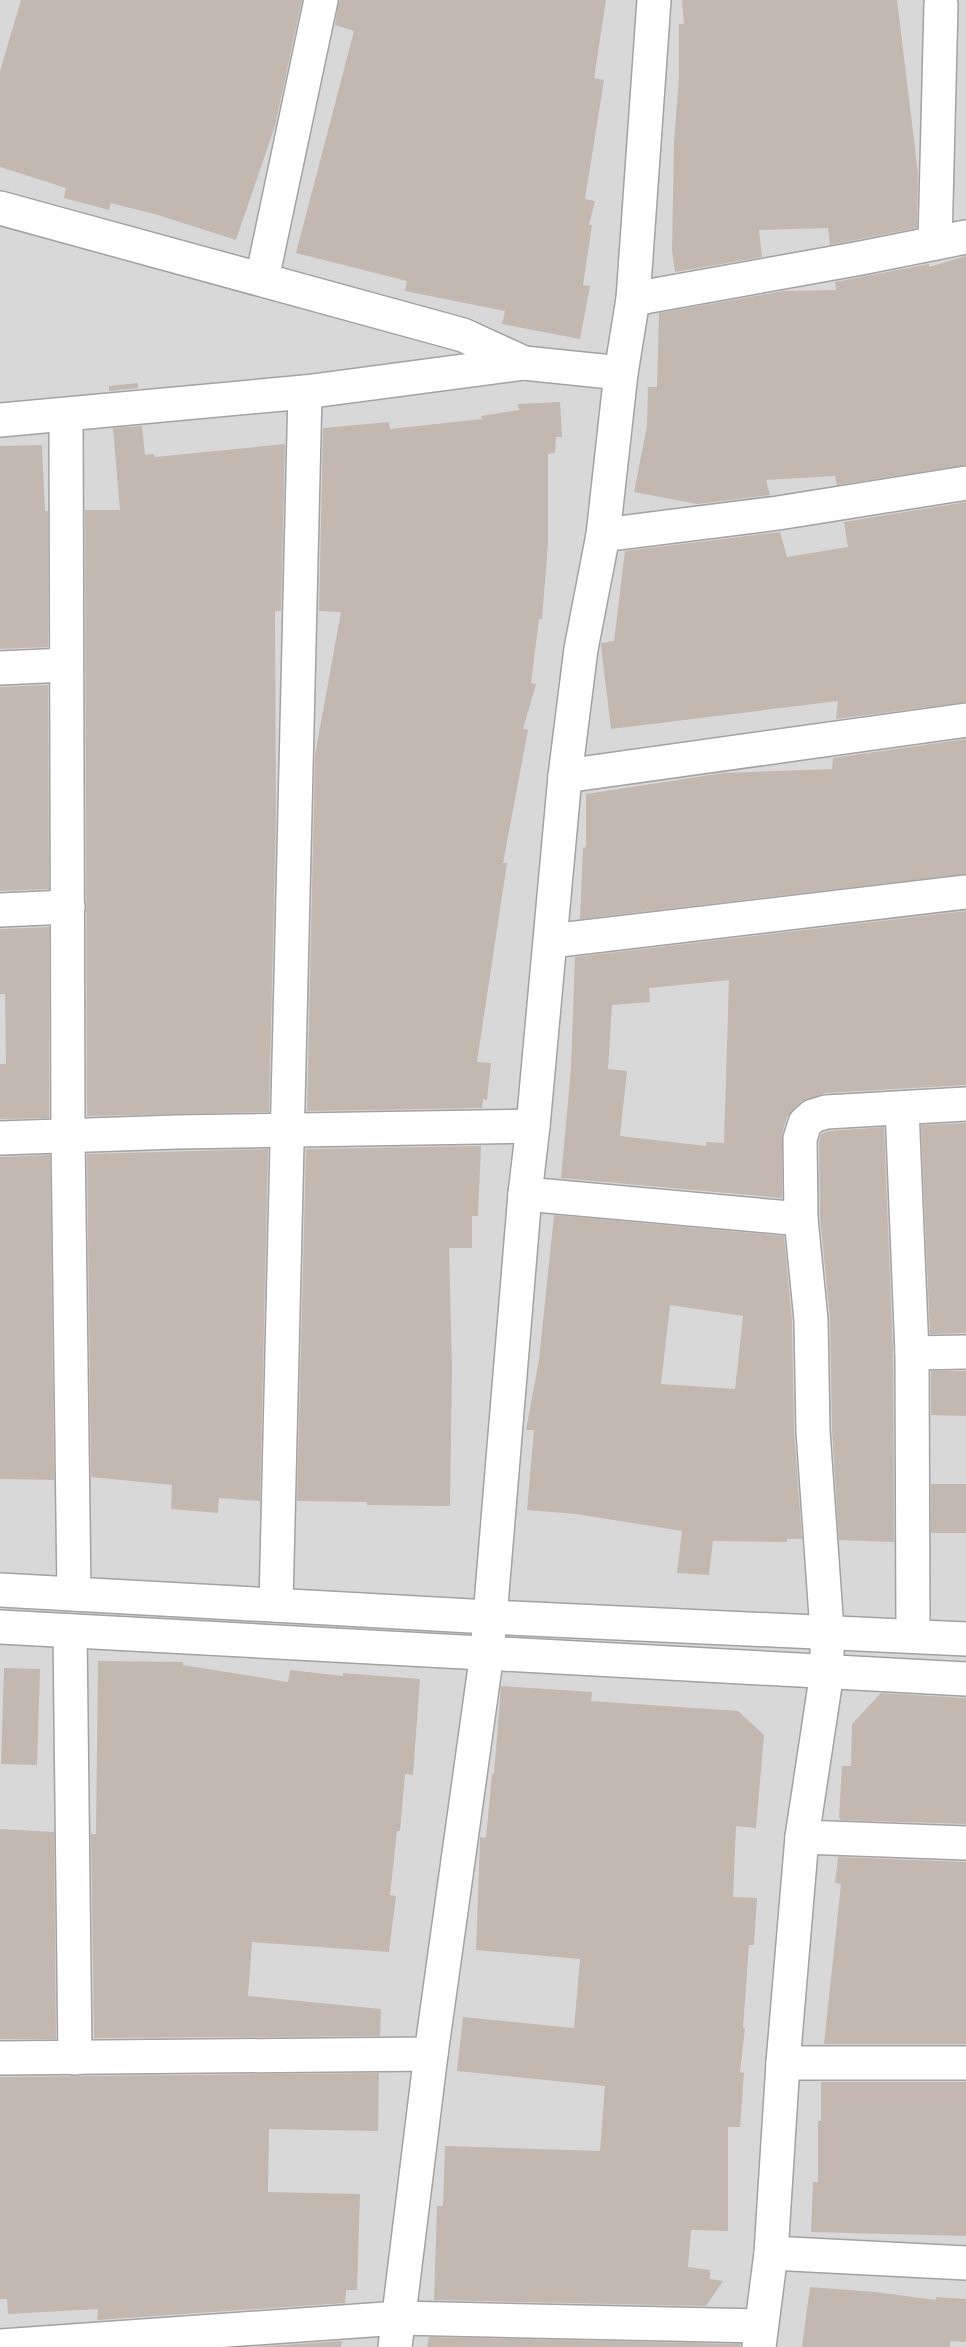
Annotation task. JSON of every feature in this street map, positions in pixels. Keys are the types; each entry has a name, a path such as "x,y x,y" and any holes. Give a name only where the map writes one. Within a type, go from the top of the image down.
{"street":[{"path":"262,279 321,0"},
{"path":"397,2332 431,2054 487,1653 525,1194 565,776 581,649 603,535 621,372 633,299 654,0"},
{"path":"633,299 951,240 946,1"},
{"path":"0,208 463,335 524,363"},
{"path":"0,420 305,392 524,363 621,372"},
{"path":"276,1605 305,392"},
{"path":"66,415 68,1136 74,1594"},
{"path":"603,535 778,513 966,483"},
{"path":"0,668 66,665"},
{"path":"565,776 966,720"},
{"path":"551,941 966,892"},
{"path":"0,910 68,907"},
{"path":"0,2346 397,2332 760,2337 771,2253 783,2062 802,1837 826,1672 827,1631 813,1431 811,1320 801,1219 800,1139 805,1123 813,1116 826,1112 966,1104"},
{"path":"902,1108 912,1353 913,1636"},
{"path":"0,1138 533,1126"},
{"path":"525,1194 801,1219"},
{"path":"912,1353 966,1352"},
{"path":"0,1590 489,1617 966,1639"},
{"path":"0,1627 966,1679"},
{"path":"70,1631 75,2058"},
{"path":"802,1837 966,1843"},
{"path":"0,2058 431,2054"},
{"path":"783,2062 966,2063"},
{"path":"771,2253 966,2263"}],"shaded area":[{"path":"0,0 966,0 966,2347 0,2347"}],"building":[{"path":"21,0 302,0 275,126 236,240 158,215 111,203 109,210 64,198 66,188 0,167 0,71"},
{"path":"339,0 606,0 594,78 604,80 585,199 595,201 589,225 592,225 583,285 590,286 580,339 502,324 505,311 405,291 407,281 296,253 354,31 335,25"},
{"path":"682,0 897,0 918,173 917,228 830,245 828,228 759,230 762,257 675,272 672,251 674,142 679,77 679,24 684,24"},
{"path":"966,256 966,465 837,485 835,476 766,480 770,495 697,504 634,492 647,426 648,387 657,387 659,313 784,291 836,290 835,282 929,264 929,267"},
{"path":"138,383 138,388 109,391 109,386"},
{"path":"560,402 562,437 556,437 555,453 548,454 548,544 542,619 539,619 531,683 536,684 523,729 528,730 503,863 507,863 477,1062 491,1063 487,1100 483,1099 482,1108 307,1111 315,755 341,612 319,611 323,428 389,422 390,429 482,419 481,416 519,410 518,404"},
{"path":"142,426 145,455 154,454 155,457 285,444 281,611 275,611 276,813 269,1112 87,1116 85,510 120,510 113,428"},
{"path":"42,445 45,511 48,511 48,647 0,649 0,446"},
{"path":"966,502 966,702 836,719 838,701 611,729 601,643 614,641 625,551 780,532 787,557 848,547 844,522"},
{"path":"48,685 49,889 0,891 0,687"},
{"path":"966,739 966,874 580,919 583,848 586,847 586,794 723,773 832,769 833,758"},
{"path":"966,911 966,1085 825,1093 801,1102 787,1117 782,1134 782,1198 561,1178 571,1068 575,957","holes":["729,980 724,1143 706,1142 706,1146 620,1136 627,1071 608,1069 612,1005 650,1002 649,988"]},
{"path":"49,927 49,1118 0,1119 0,1064 6,1064 5,994 0,994 0,929"},
{"path":"966,1123 966,1333 930,1334 921,1125"},
{"path":"884,1127 893,1353 894,1542 839,1540 832,1430 830,1318 820,1218 819,1142 821,1134 829,1131"},
{"path":"481,1146 478,1216 472,1216 472,1248 449,1248 452,1366 450,1506 297,1501 306,1149"},
{"path":"268,1149 260,1501 219,1498 218,1513 171,1509 172,1485 91,1477 87,1154"},
{"path":"50,1155 54,1480 0,1479 0,1157"},
{"path":"554,1215 784,1236 792,1321 794,1431 802,1539 787,1539 787,1542 713,1541 709,1575 677,1573 682,1531 576,1514 527,1510 534,1430 526,1430 539,1360","holes":["670,1305 743,1316 735,1389 661,1384"]},
{"path":"931,1371 966,1371 966,1416 931,1415"},
{"path":"931,1484 966,1484 966,1533 931,1533"},
{"path":"98,1661 183,1662 183,1665 288,1682 290,1670 343,1676 343,1673 420,1679 413,1775 405,1774 400,1831 397,1831 390,1895 396,1896 389,1952 252,1942 248,1996 381,2009 380,2036 94,2038 91,1834 96,1834"},
{"path":"4,1668 40,1669 37,1765 1,1764"},
{"path":"501,1686 592,1692 591,1701 738,1711 764,1735 756,1828 736,1826 733,1897 757,1898 754,1945 749,1945 743,2028 745,2028 740,2072 744,2073 740,2127 728,2127 728,2231 691,2230 688,2267 710,2270 710,2279 723,2281 706,2306 434,2300 437,2206 443,2206 445,2146 600,2151 605,2086 457,2071 463,2017 574,2028 580,1959 476,1950 480,1837 486,1838"},
{"path":"881,1693 966,1698 966,1824 841,1820 839,1817 842,1766 851,1766 852,1724"},
{"path":"0,1829 54,1832 56,2039 0,2039"},
{"path":"838,1857 966,1862 966,2044 824,2044 841,1884 835,1883"},
{"path":"379,2073 378,2131 269,2129 268,2192 360,2194 357,2290 346,2290 345,2303 97,2320 98,2309 8,2314 7,2299 0,2299 0,2077"},
{"path":"821,2082 966,2082 966,2236 811,2232 813,2182 818,2182 818,2121 821,2121"},
{"path":"810,2287 936,2300 936,2297 966,2299 966,2342 950,2341 950,2347 802,2347"},
{"path":"429,2337 740,2344 741,2347 427,2347"},
{"path":"342,2341 341,2347 254,2347"}]}
